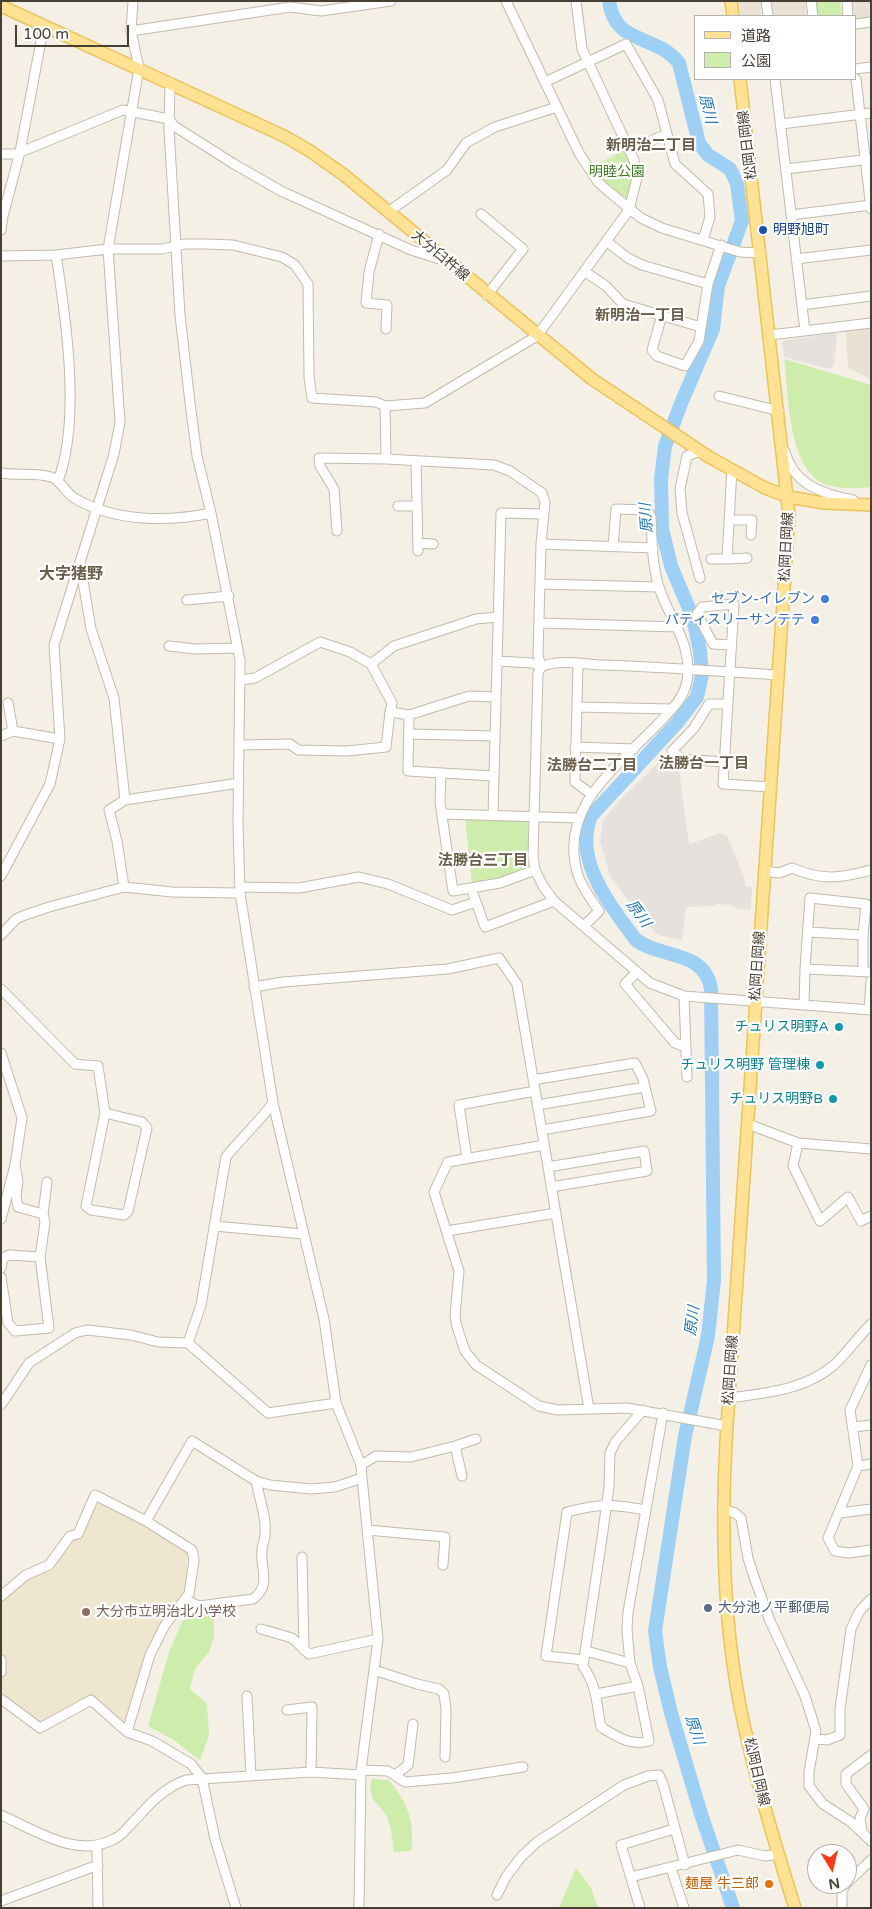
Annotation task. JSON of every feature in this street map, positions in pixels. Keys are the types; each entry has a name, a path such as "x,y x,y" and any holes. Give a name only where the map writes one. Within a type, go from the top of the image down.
{"main road":[{"path":"731,1 733,15"},
{"name":"大分臼杵線","path":"1,6 170,82 284,136 310,151 388,212 537,336 592,379 700,451 732,470 765,488 789,497 824,503 871,504"},
{"name":"松岡日岡線","path":"740,80 789,497 772,787 764,871 723,1509 728,1619 735,1677 762,1804 795,1908"}],"street":[{"path":"1,876 50,784 60,739 54,645 114,454 120,422 108,249 139,68 131,31 134,1"},
{"path":"131,31 290,4 321,11 391,1"},
{"path":"506,1 579,153 598,182 629,210 662,228 740,252 760,252"},
{"path":"1,256 56,255 108,249 162,250 199,244 233,245 282,258 294,265 308,284 309,377 312,398 376,402 385,406 425,403 537,336 629,210 637,178 630,150 582,49 576,1"},
{"path":"766,1 768,15"},
{"path":"811,1 813,15"},
{"path":"846,1 848,15"},
{"path":"857,24 871,22"},
{"path":"1,230 20,152 44,25"},
{"path":"546,82 626,44 658,100 677,167 708,194 710,217 703,240"},
{"path":"857,69 871,67"},
{"path":"776,80 805,331"},
{"path":"856,80 868,159 871,209"},
{"path":"170,82 169,119 180,315 190,403 197,456 212,513 229,596 238,648 241,680 239,783 240,890 273,1103 324,1320 336,1403 361,1466 378,1639 368,1700 361,1773 359,1908"},
{"path":"388,212 447,170 466,143 495,127 557,107"},
{"path":"1,154 20,152 120,111 169,119 174,126 281,191 379,234 410,250 447,261"},
{"path":"780,124 871,113"},
{"path":"630,150 667,134"},
{"path":"786,169 868,159"},
{"path":"791,214 871,205"},
{"path":"481,214 523,248 487,295"},
{"path":"379,234 369,272 366,303 387,306 386,329"},
{"path":"606,241 628,258 642,265 708,284"},
{"path":"662,315 652,350 657,356 685,366 698,346 708,284 722,245"},
{"path":"796,259 871,250"},
{"path":"56,255 66,326 70,438 58,481"},
{"path":"584,271 606,286 623,304 701,327"},
{"path":"802,305 871,296"},
{"path":"770,335 871,323"},
{"path":"719,396 779,411"},
{"path":"385,406 386,459"},
{"path":"783,444 793,470 810,487 828,495 871,504"},
{"path":"700,451 687,456 680,488 682,513 700,578"},
{"path":"337,531 334,489 320,466 319,458 386,459 494,465 510,472 542,493 545,502 541,544 538,654 541,667 538,673 533,816 535,870 543,886 554,901 637,972 664,990 684,996 870,1010 871,981"},
{"path":"416,461 418,547 433,544"},
{"path":"727,559 732,470"},
{"path":"1,473 51,476 76,499 96,508 148,519 182,519 212,513"},
{"path":"398,506 416,506"},
{"path":"584,926 599,911 579,876 573,853 578,818 591,794 672,709 684,691 691,668 686,646 659,587 653,548 651,517 647,510 616,508 613,547"},
{"path":"492,815 501,513 543,514"},
{"path":"729,520 752,520 751,535"},
{"path":"541,544 653,548"},
{"path":"711,559 748,558"},
{"path":"80,561 91,629 114,698 124,800"},
{"path":"540,584 659,587"},
{"path":"187,600 229,596"},
{"path":"731,645 713,644 697,614 702,607 734,604 723,784 772,787"},
{"path":"371,664 394,646 476,619 498,617"},
{"path":"540,623 678,627"},
{"path":"240,745 290,744 298,750 347,751 386,747 392,703 371,664 350,652 320,642 254,678 241,680"},
{"path":"169,646 195,649 238,648"},
{"path":"497,661 532,663 541,667 549,664 578,664 691,668 778,675"},
{"path":"578,664 574,782 591,794"},
{"path":"390,712 409,715 469,696 496,697"},
{"path":"8,703 12,731"},
{"path":"724,762 682,759 672,751 694,728 709,704 728,704"},
{"path":"576,706 672,709"},
{"path":"409,715 408,771 494,776"},
{"path":"1,736 12,731 60,739"},
{"path":"409,734 495,736"},
{"path":"575,747 634,749"},
{"path":"440,773 442,814 453,891 500,883 535,870"},
{"path":"124,888 117,841 109,810 124,800 239,783"},
{"path":"442,814 578,818"},
{"path":"764,871 779,873 792,868 809,876 838,878 871,870"},
{"path":"1,935 24,915 124,888 172,892 299,888 359,877 388,884 452,910 476,902"},
{"path":"471,888 485,927 554,901"},
{"path":"804,1005 805,969 810,898 866,904 863,935 867,971 805,969"},
{"path":"808,932 863,935"},
{"path":"254,987 283,982 448,969 499,958 517,984 589,1409"},
{"path":"637,972 625,984 675,1043 686,1047"},
{"path":"1,989 75,1064 98,1066 105,1113 86,1206 91,1210 124,1215 128,1211 147,1128 142,1122 105,1113"},
{"path":"684,996 688,1077"},
{"path":"1,1053 22,1118 15,1165 1,1219"},
{"path":"533,1080 635,1063 652,1111 542,1130"},
{"path":"537,1105 645,1087"},
{"path":"467,1159 459,1105 535,1091"},
{"path":"188,1343 201,1306 226,1157 239,1141 260,1121 273,1103"},
{"path":"748,1124 798,1143 871,1149"},
{"path":"798,1143 793,1166 820,1221 848,1197 861,1221 871,1216"},
{"path":"544,1145 448,1162 434,1192 459,1271 455,1316 457,1327 469,1357 494,1378 539,1406 558,1410 643,1410 727,1426"},
{"path":"548,1167 644,1151 647,1171 551,1187"},
{"path":"15,1165 18,1181 16,1196 18,1206 43,1214"},
{"path":"1,1277 8,1323 15,1331 49,1328 40,1257 45,1222 43,1214 47,1182"},
{"path":"447,1231 556,1213"},
{"path":"214,1226 303,1234"},
{"path":"1,1268 3,1258 9,1255 40,1257"},
{"path":"729,1398 788,1389 818,1376 836,1364 871,1324"},
{"path":"1,1405 29,1363 75,1332 87,1330 131,1335 158,1342 188,1343 268,1413 336,1403"},
{"path":"871,1365 850,1410 858,1466 828,1538 835,1551 849,1554 871,1550"},
{"path":"861,1386 871,1384"},
{"path":"643,1410 616,1440 610,1453 607,1504 583,1666 592,1679 601,1727 617,1737 636,1744 649,1741 638,1686 630,1663 627,1630 628,1612 663,1413"},
{"path":"853,1426 871,1425"},
{"path":"361,1466 376,1456 411,1457 455,1446 476,1438"},
{"path":"146,1521 192,1442 256,1481 311,1489 335,1487 362,1478"},
{"path":"455,1446 462,1476"},
{"path":"858,1466 871,1464"},
{"path":"186,1600 199,1606 253,1599 260,1594 264,1586 262,1550 266,1535 256,1481"},
{"path":"1,1596 26,1575 49,1565 70,1536 78,1534 92,1498 95,1495 146,1521 192,1550 194,1560 189,1594 165,1625 150,1655 127,1732"},
{"path":"630,1663 585,1656 546,1656 567,1512 596,1504 645,1510"},
{"path":"723,1509 735,1513 741,1518 748,1558 754,1577 770,1621 805,1696 816,1739 809,1772 809,1786 823,1804 862,1831 871,1841"},
{"path":"840,1513 871,1509"},
{"path":"367,1530 445,1537 443,1565"},
{"path":"302,1557 304,1650"},
{"path":"816,1739 836,1738 840,1734 840,1709 851,1629 859,1612 871,1599"},
{"path":"261,1630 292,1638 310,1654 378,1639"},
{"path":"1,1660 1,1672"},
{"path":"374,1670 416,1684 439,1689 444,1694 446,1709 445,1757"},
{"path":"596,1694 638,1686"},
{"path":"247,1696 251,1776"},
{"path":"1,1699 40,1728 91,1700 127,1732 152,1741 177,1754 191,1764 202,1778 215,1839 236,1908"},
{"path":"287,1710 312,1708 311,1772"},
{"path":"396,1775 408,1765 413,1724"},
{"path":"862,1831 860,1818 864,1809 846,1784 846,1774 871,1755"},
{"path":"1,1815 73,1846 97,1847 118,1838 159,1795 174,1784 186,1780 311,1772 361,1773 388,1771 404,1782 452,1778 523,1767"},
{"path":"496,1895 506,1877 537,1842 624,1785 648,1776 658,1775 663,1784 685,1865"},
{"path":"640,1908 621,1845 674,1829"},
{"path":"97,1847 98,1908"},
{"path":"631,1877 685,1865 738,1850 765,1856 778,1854"},
{"path":"857,1874 871,1860"},
{"path":"1,1901 98,1865"},
{"path":"671,1868 684,1908"},
{"path":"842,1894 842,1908"}],"shaded area":[{"path":"739,1 760,1 761,15 740,15"},
{"path":"767,1 805,1 806,15 769,15"},
{"path":"849,1 871,1 871,19 857,21 857,15 851,15"},
{"path":"871,328 871,379 848,368 846,331"},
{"path":"834,333 837,335 834,366 830,369 784,357 782,341"},
{"path":"663,758 679,769 689,844 720,833 727,836 745,879 746,886 752,887 751,910 738,909 731,905 716,904 713,906 686,907 682,940 658,935 646,923 611,878 600,842 603,821 619,801"},
{"name":"大分市立明治北小学校","path":"94,1498 186,1546 188,1552 185,1594 161,1623 147,1650 123,1724 90,1695 43,1724 39,1724 1,1695 1,1601 27,1578 34,1576 72,1538"}],"green space":[{"path":"814,1 840,1 842,15 816,15"},
{"name":"明睦公園","path":"627,149 632,175 629,200 607,185 593,166"},
{"path":"784,359 871,385 871,487 846,488 832,486 817,480 806,468 798,452 793,433"},
{"path":"465,817 524,819 528,824 529,865 511,876 472,884"},
{"path":"214,1612 214,1637 209,1652 195,1669 190,1689 207,1704 209,1736 200,1760 172,1739 148,1726 169,1652 183,1620"},
{"path":"372,1779 389,1780 401,1796 411,1822 411,1851 394,1852 389,1821 372,1796"},
{"path":"576,1868 591,1888 598,1908 559,1908"}],"waterway":[{"name":"原川","path":"609,1 613,15 619,25 637,38 659,47 679,63 699,143 708,155 730,169 737,184 742,221 718,286 713,329 665,446 661,479 662,529 671,566 693,618 700,651 702,675 697,697 677,723 591,816 587,833 590,865 597,881 605,897 635,939 656,950 691,961 700,967 707,976 711,989 714,1280 708,1336 685,1436 655,1631 660,1667 671,1713 701,1814 733,1908"}],"place":[{"name":"明野旭町","path":"763,230"},
{"name":"セブン-イレブン","path":"825,599"},
{"name":"パティスリーサンテテ","path":"815,620"},
{"name":"チュリス明野A","path":"839,1027"},
{"name":"チュリス明野 管理棟","path":"820,1065"},
{"name":"チュリス明野B","path":"833,1099"},
{"name":"大分池ノ平郵便局","path":"708,1608"},
{"name":"大分市立明治北小学校","path":"86,1612"},
{"name":"麺屋 牛三郎","path":"769,1884"}],"district":[{"name":"新明治二丁目","path":"651,146"},
{"name":"新明治一丁目","path":"640,316"},
{"name":"大字猪野","path":"71,575"},
{"name":"法勝台一丁目","path":"704,764"},
{"name":"法勝台二丁目","path":"592,766"},
{"name":"法勝台三丁目","path":"483,861"}]}
